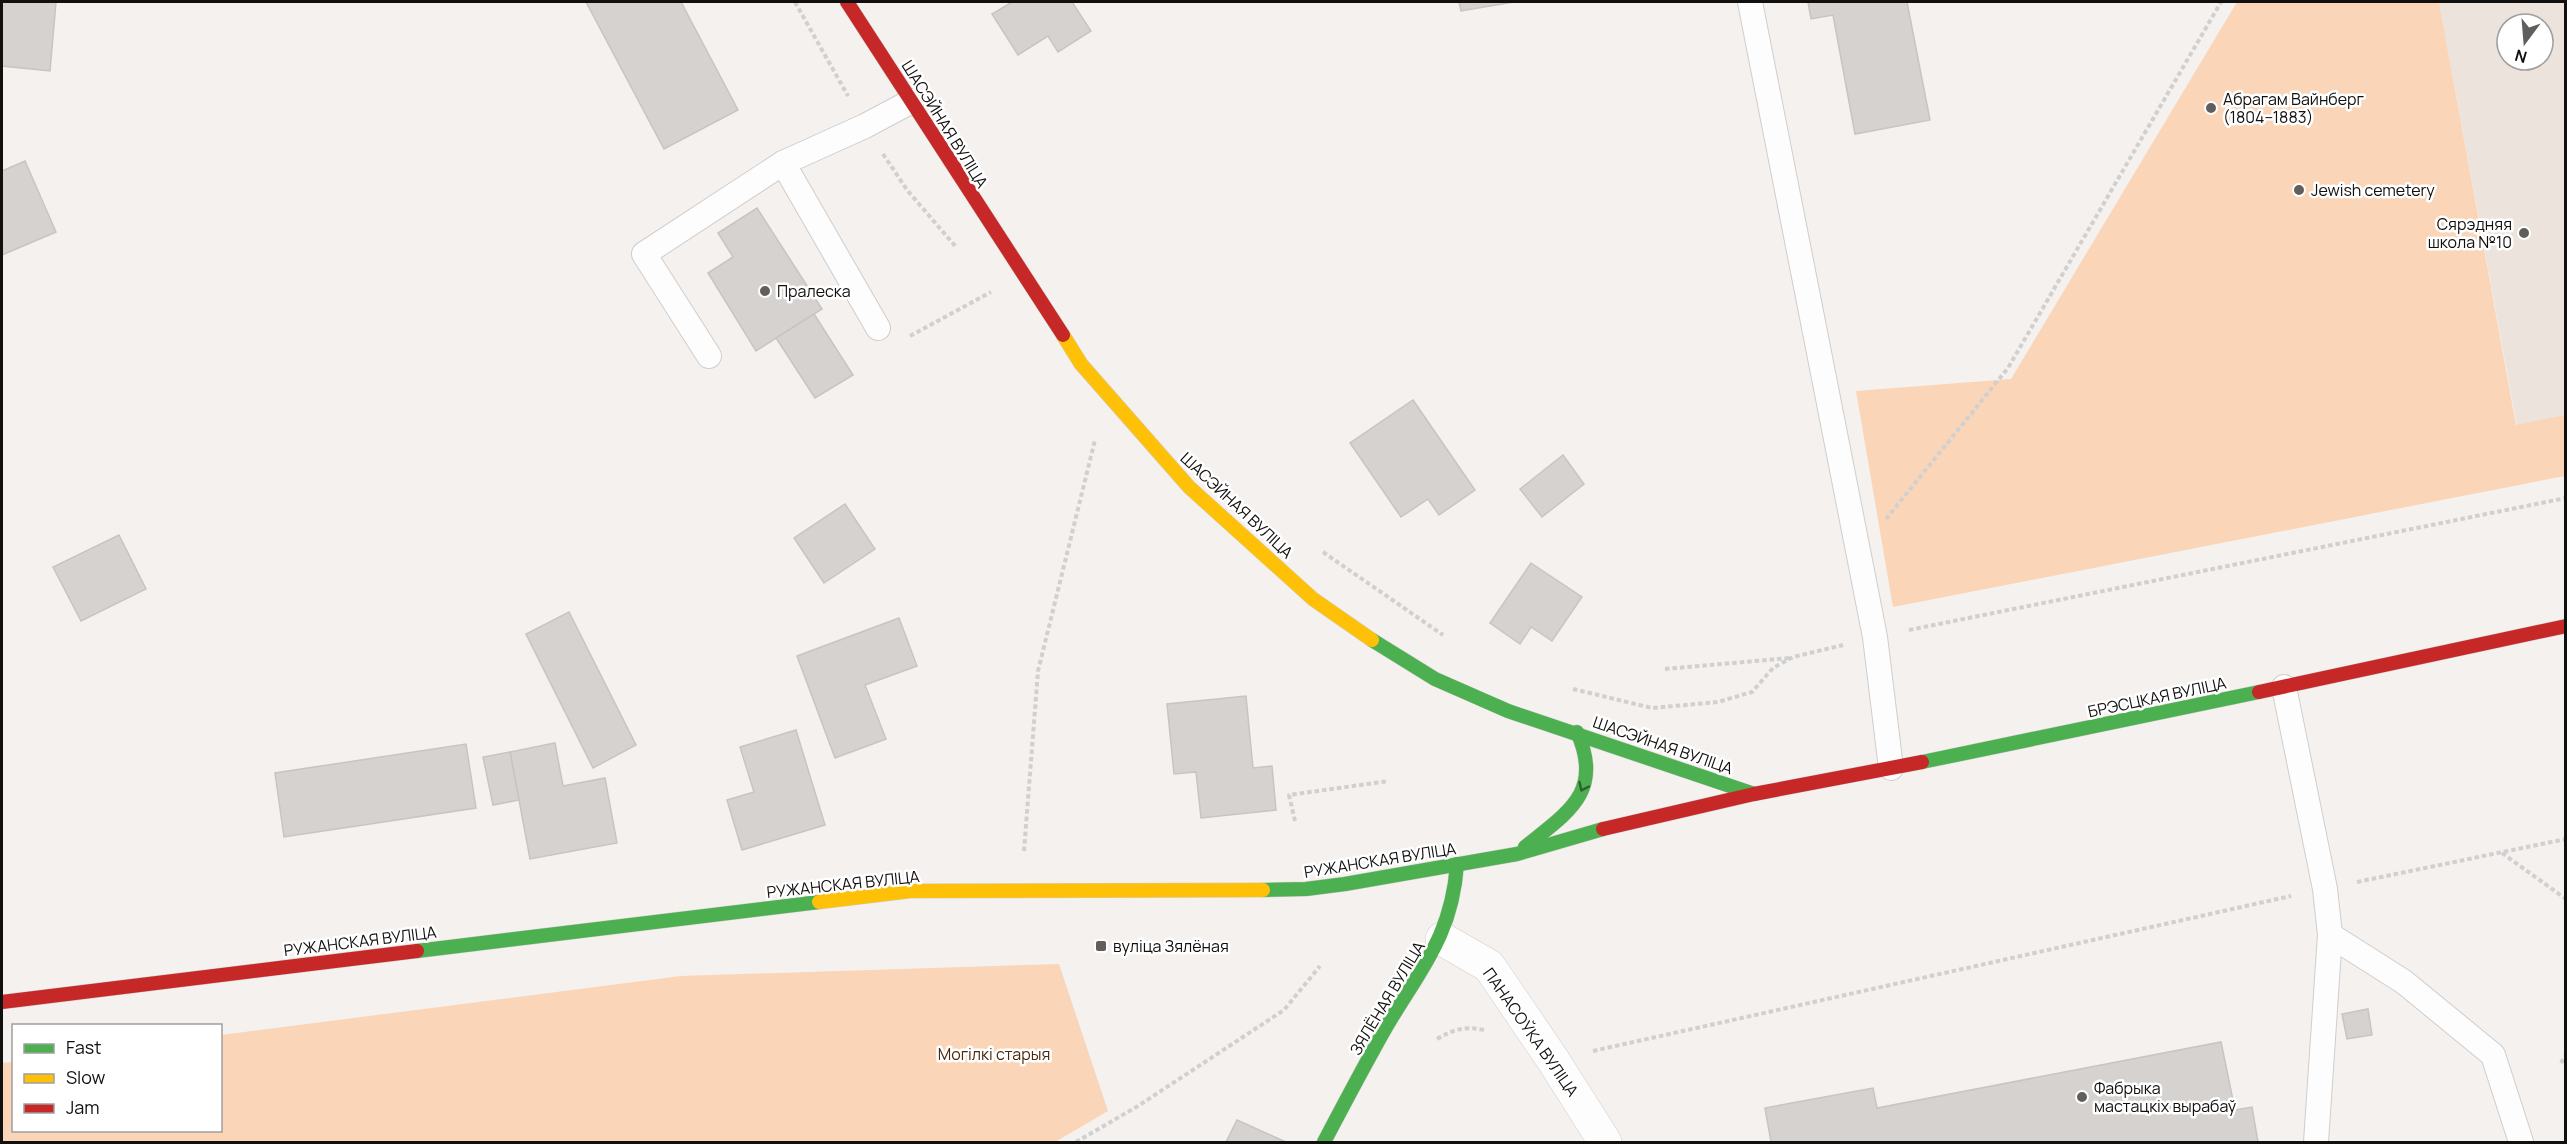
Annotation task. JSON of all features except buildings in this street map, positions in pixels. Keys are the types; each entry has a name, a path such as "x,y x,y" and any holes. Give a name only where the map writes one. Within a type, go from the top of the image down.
{"main road":[{"name":"ШАСЭЙНАЯ ВУЛІЦА","path":"847,2 1081,364 1189,486 1313,599 1435,679 1508,711 1577,732 1754,794"},
{"name":"БРЭСЦКАЯ ВУЛІЦА","path":"1754,794 2284,687 2565,626"},
{"path":"1517,854 1564,813 1583,790 1589,772 1587,748 1577,732"},
{"name":"РУЖАНСКАЯ ВУЛІЦА","path":"2,1002 910,891 1194,892 1306,889 1517,854 1617,825 1754,794"},
{"name":"ЗЯЛЁНАЯ ВУЛІЦА","path":"1323,1143 1395,1012 1442,939 1457,889 1457,864"}],"street":[{"name":"ПАНАСОЎКА ВУЛІЦА","path":"1442,939 1490,966 1605,1143"}],"lane":[{"path":"1750,2 1875,637 1891,768"},
{"path":"710,356 644,254 783,163 865,126 912,101"},
{"path":"783,163 878,328"},
{"path":"2284,687 2325,889 2330,935 2316,1143"},
{"path":"2330,935 2404,982 2493,1055 2521,1143"}],"path":[{"path":"795,2 865,126 907,190 957,248"},
{"path":"1858,551 2008,368 2221,2"},
{"path":"900,341 994,290 987,282"},
{"path":"1024,851 1038,671 1095,437"},
{"path":"1665,669 1792,657 1875,637 2565,498"},
{"path":"1317,548 1444,635"},
{"path":"1563,686 1652,708 1718,702 1752,692 1773,668 1792,657"},
{"path":"1295,821 1289,795 1389,781"},
{"path":"1586,1052 2325,889 2565,839"},
{"path":"2502,853 2565,899"},
{"path":"1076,1143 1138,1106 1284,1011 1320,966"},
{"path":"1437,1039 1454,1029 1469,1027 1491,1031"},
{"path":"2561,1063 2565,1055"}],"shaded area":[{"name":"Сярэдняя школа №10","path":"2439,2 2565,2 2565,415 2517,426"}],"green space":[{"name":"Jewish cemetery","path":"2237,2 2439,2 2516,425 2565,415 2565,476 1893,607 1856,391 2011,379"},
{"name":"Могілкі старыя","path":"1059,964 1108,1111 1055,1142 2,1142 2,1063 12,1062 12,1132 222,1132 222,1035 681,976"}],"traffic: fast":[{"path":"1372,640 1435,679 1508,711 1754,794"},
{"path":"1922,762 2259,692"},
{"path":"1525,847 1567,811 1584,786 1586,770 1584,753 1577,732"},
{"path":"1263,890 1306,889 1345,884 1517,854 1603,829"},
{"path":"1324,1142 1385,1029 1432,951 1449,912 1457,864"},
{"path":"417,951 819,902"}],"traffic: slow":[{"path":"1063,335 1081,364 1189,487 1313,599 1372,640"},
{"path":"819,902 910,891 1263,890"}],"traffic: jam":[{"path":"847,2 1063,335"},
{"path":"2259,692 2566,626"},
{"path":"1603,829 1754,794 1922,762"},
{"path":"2,1002 417,951"}],"place":[{"name":"Абрагам Вайнберг (1804–1883)","path":"2211,108"},
{"name":"Jewish cemetery","path":"2299,190"},
{"name":"Сярэдняя школа №10","path":"2524,233"},
{"name":"Пралеска","path":"765,291"},
{"name":"вуліца Зялёная","path":"1101,946"},
{"name":"Фабрыка мастацкіх вырабаў","path":"2082,1097"}]}
